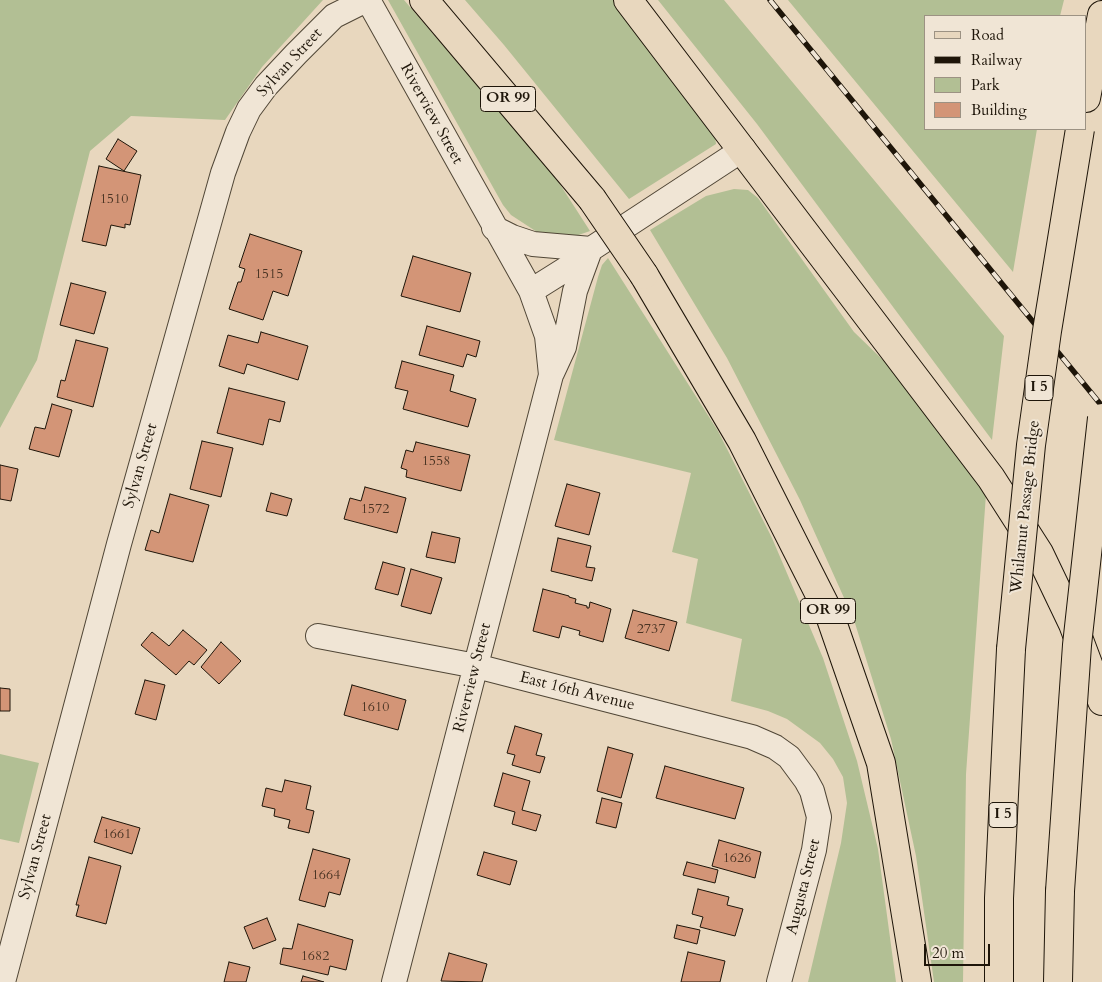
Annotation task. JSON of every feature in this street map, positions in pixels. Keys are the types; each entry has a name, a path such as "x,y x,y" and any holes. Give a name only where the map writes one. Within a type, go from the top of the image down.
{"main road":[{"name":"OR 99","path":"424,0 592,198 644,275 742,441 829,613 881,763 917,982"},
{"path":"628,0 991,478 1039,553 1073,624 1102,701"},
{"path":"1087,93 1102,15"},
{"name":"Whilamut Passage Bridge","path":"1000,982 999,898 1011,649 1031,446 1063,228 1080,130"},
{"path":"1058,982 1060,891 1076,645 1102,418"}],"street":[{"name":"Riverview Street","path":"367,0 531,292 547,336 551,375"},
{"name":"Sylvan Street","path":"2,982 122,534 224,172 238,132 249,109 266,86 296,54 334,16 367,0"},
{"path":"531,292 566,269 591,248 742,150"},
{"path":"494,228 533,244 591,248"},
{"name":"Riverview Street","path":"394,982 551,375 564,347 575,291 591,248"},
{"name":"East 16th Avenue","path":"318,636 476,666 752,737 775,747 789,757 798,767 812,791"},
{"name":"Augusta Street","path":"779,982 818,830 819,817 812,791"}],"green space":[{"path":"0,0 323,0 262,67 225,120 131,116 90,151 37,360 0,428"},
{"path":"388,0 404,0 554,175 590,231 570,238 559,237 537,232 511,215 503,205"},
{"path":"465,0 614,0 715,136 716,144 629,199"},
{"path":"658,0 724,0 1004,336 992,440 757,124"},
{"path":"788,0 1064,0 1060,15 924,15 924,130 1037,130 1013,272"},
{"path":"734,189 748,190 758,198 854,332 884,361 938,428 986,494 966,774 963,982 934,982 916,856 891,739 854,620 800,500 727,358 650,230 706,196"},
{"path":"608,258 718,431 772,538 823,658 857,761 878,849 896,982 808,982 841,843 847,803 843,777 833,759 820,743 787,719 768,711 731,701 742,639 686,623 698,559 672,552 691,473 554,440 598,277 602,265"},
{"path":"0,754 39,763 19,843 0,839"}],"building":[{"path":"118,139 137,151 124,171 106,159"},
{"path":"99,166 141,175 130,225 125,224 125,228 111,225 106,246 82,241"},
{"path":"250,234 302,251 288,296 273,291 263,320 229,309 238,282 241,282 245,269 239,267"},
{"path":"413,256 471,273 460,312 401,296"},
{"path":"71,283 106,292 94,334 60,325"},
{"path":"427,326 480,341 476,357 467,354 463,367 419,355"},
{"path":"261,332 308,346 298,380 247,364 244,374 219,366 228,335 258,343"},
{"path":"76,340 108,348 93,407 57,397 61,380 65,381"},
{"path":"402,361 454,375 450,391 476,399 468,427 403,409 408,391 395,388"},
{"path":"229,388 285,402 280,422 269,419 263,445 217,433"},
{"path":"52,404 72,410 59,457 29,449 35,427 45,429"},
{"path":"202,441 233,448 221,497 190,489"},
{"path":"416,442 470,455 461,491 406,477 407,470 401,468 406,450 413,452"},
{"path":"0,465 18,469 11,501 0,499"},
{"path":"567,484 600,493 589,535 555,526"},
{"path":"365,487 406,498 397,533 344,519 350,498 361,501"},
{"path":"271,493 292,499 287,516 266,511"},
{"path":"170,494 209,505 193,562 145,550 151,530 159,533"},
{"path":"432,532 460,538 455,563 426,557"},
{"path":"558,538 591,546 586,567 595,568 592,581 551,571"},
{"path":"383,562 405,568 398,595 375,589"},
{"path":"411,569 442,578 431,614 401,606"},
{"path":"543,589 576,599 575,603 587,606 587,608 589,608 590,602 611,609 603,642 579,635 580,631 562,626 559,638 533,631"},
{"path":"633,610 677,622 669,651 625,638"},
{"path":"183,630 207,650 194,665 189,661 176,675 141,645 152,632 169,646"},
{"path":"221,642 241,661 219,684 201,667"},
{"path":"145,680 165,685 156,720 135,714"},
{"path":"352,685 406,700 398,730 344,715"},
{"path":"0,688 10,689 10,711 0,711"},
{"path":"515,726 542,734 536,755 545,757 540,773 512,765 515,755 507,753"},
{"path":"608,747 633,754 621,798 597,791"},
{"path":"665,766 744,788 735,819 656,798"},
{"path":"503,773 530,781 522,810 541,815 536,831 512,824 515,812 494,806"},
{"path":"285,780 311,786 306,809 314,811 309,833 288,828 290,820 274,816 275,809 262,806 266,788 282,792"},
{"path":"602,798 622,803 616,828 596,823"},
{"path":"102,817 140,828 132,854 94,842"},
{"path":"719,840 761,852 755,878 712,866"},
{"path":"313,849 350,859 340,895 329,892 325,907 299,900"},
{"path":"484,852 517,861 510,885 477,875"},
{"path":"89,857 121,866 106,924 76,916 79,905 76,905"},
{"path":"687,862 718,870 715,883 683,875"},
{"path":"698,889 729,897 727,905 743,909 735,936 700,927 703,917 692,914"},
{"path":"267,918 276,940 253,949 244,927"},
{"path":"298,924 353,940 346,970 330,966 328,975 280,964 283,948 292,949"},
{"path":"677,925 700,930 697,944 674,938"},
{"path":"688,952 725,961 720,982 681,982"},
{"path":"449,953 487,964 482,982 441,981"},
{"path":"229,962 250,967 246,982 224,982"},
{"path":"303,976 324,982 301,982"}],"railway":[{"path":"770,0 1102,406"}]}
